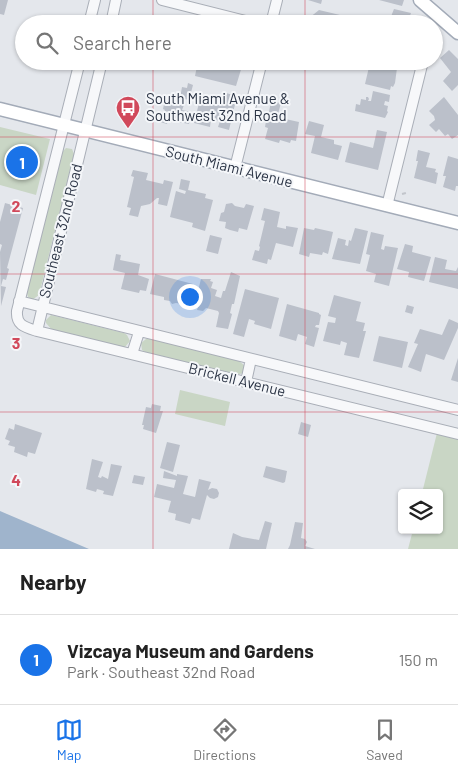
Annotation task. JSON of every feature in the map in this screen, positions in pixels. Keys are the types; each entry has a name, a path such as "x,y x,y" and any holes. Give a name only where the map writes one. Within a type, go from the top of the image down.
{"main road":[{"path":"420,0 431,15"},
{"path":"443,24 458,33"},
{"name":"South Miami Avenue","path":"0,109 458,223"}],"street":[{"path":"91,15 94,0"},
{"path":"113,15 116,0"},
{"path":"162,0 221,15"},
{"path":"274,15 277,0"},
{"name":"Southeast 32nd Road","path":"18,322 19,301 78,70"},
{"name":"Southeast 32nd Road","path":"37,331 100,70"},
{"path":"235,168 260,70"},
{"path":"387,206 421,70"},
{"name":"Brickell Avenue","path":"19,301 458,410"},
{"name":"Brickell Avenue","path":"18,322 26,328 37,331 458,434"},
{"path":"132,354 139,332"},
{"path":"246,382 251,359"}],"path":[{"path":"402,194 406,193"}],"green space":[{"path":"0,127 50,139 36,195 0,185"},
{"path":"66,148 72,149 74,154 39,295 32,300 28,297 27,293 63,151"},
{"path":"51,315 124,333 130,341 125,347 121,347 52,330 46,323 46,320"},
{"path":"149,338 239,361 245,366 243,373 237,375 147,353 142,350 141,343"},
{"path":"180,390 230,402 225,426 175,414"},
{"path":"437,433 458,438 458,549 408,549 412,534 443,534 443,489 423,489"}],"water":[{"path":"0,511 7,514 89,549 0,549"}],"building":[{"path":"0,0 8,0 4,15 0,14"},
{"path":"308,0 322,0 321,4"},
{"path":"379,0 404,0 402,6"},
{"path":"394,9 411,13 410,15 392,15"},
{"path":"319,10 340,15 313,15"},
{"path":"449,50 458,59 458,85 452,91 443,81 451,72 443,62 443,55"},
{"path":"196,70 241,70 236,86 195,76"},
{"path":"368,70 397,70 395,83 393,87 391,86 390,90 365,84"},
{"path":"188,83 193,85 189,100 180,98 182,87 187,88"},
{"path":"373,91 390,95 389,102 385,101 384,105 388,106 385,118 355,111 356,104 360,105 361,99 366,100 366,97 368,97 368,101 371,101"},
{"path":"226,93 237,96 229,130 218,127 220,121 211,119 210,127 194,123 200,99 223,105"},
{"path":"444,97 458,115 458,135 452,139 448,134 445,136 439,129 436,132 429,125 435,120 429,111"},
{"path":"165,100 184,105 182,110 192,112 189,124 168,120 167,124 160,122 165,110 163,109"},
{"path":"271,101 281,103 278,114 269,112"},
{"path":"267,115 299,122 296,141 291,140 290,143 280,140 279,143 265,139 268,128 265,127"},
{"path":"309,121 324,125 321,137 334,140 334,144 342,146 338,160 311,153 315,136 305,134"},
{"path":"377,130 387,132 378,170 345,162 350,142 373,148"},
{"path":"418,150 430,153 426,167 436,169 435,172 438,173 436,184 414,178 418,161 416,161"},
{"path":"448,156 458,159 458,186 456,186 455,191 443,187 446,176 443,176"},
{"path":"133,170 148,173 146,180 163,184 164,180 173,182 167,206 158,204 159,198 157,198 150,204 141,206 138,217 129,215 131,208 127,207 134,177 131,176"},
{"path":"181,179 190,181 188,190 206,194 205,198 213,200 205,231 192,227 193,223 170,217 176,191 185,194 186,191 179,189"},
{"path":"5,203 23,208 7,268 9,269 6,280 3,279 1,286 6,287 1,306 0,252 2,245 0,244 0,222"},
{"path":"232,203 235,206 244,208 246,204 254,206 247,230 239,228 238,232 230,230 225,228 226,222 219,221 226,204"},
{"path":"264,208 280,212 277,227 286,229 286,226 298,228 293,247 276,243 271,260 268,259 267,264 252,260 255,250 259,251 260,247 265,221 261,220"},
{"path":"304,228 314,230 315,228 333,232 328,254 323,252 322,255 310,253 309,257 299,254"},
{"path":"355,228 368,231 360,264 332,259 338,238 346,240 345,245 348,246"},
{"path":"371,232 384,235 381,249 384,250 385,246 398,248 389,286 374,282 376,274 366,271 370,255 366,254"},
{"path":"210,235 222,238 218,254 206,251"},
{"path":"405,244 413,246 412,252 431,257 424,281 408,277 409,272 397,269"},
{"path":"116,254 121,255 120,260 140,264 138,275 149,279 146,291 140,290 139,293 121,289 125,273 113,270"},
{"path":"435,257 447,260 445,269 456,271 458,267 458,289 429,282"},
{"path":"231,272 240,276 234,304 232,304 230,313 232,314 228,329 216,327 218,311 206,308 203,311 197,310 199,303 195,302 201,279 211,279 210,281 213,282 211,288 217,290 215,296 221,298"},
{"path":"155,274 193,284 191,290 186,289 182,304 172,304 170,301 164,300 164,297 150,294"},
{"path":"245,289 279,298 271,329 254,324 255,321 249,319 244,337 233,334"},
{"path":"334,295 361,302 356,321 365,323 363,331 366,331 359,358 344,355 347,343 341,341 340,345 323,341 328,322 335,323 336,318 328,316"},
{"path":"287,304 321,315 319,325 315,327 319,328 314,347 305,344 307,337 298,334 296,341 279,336"},
{"path":"407,305 414,307 412,314 405,312"},
{"path":"449,319 458,323 458,328 444,360 426,354 421,372 408,367 418,344 414,343 420,329 442,335"},
{"path":"379,336 408,342 402,368 373,361"},
{"path":"458,358 458,382 451,380"},
{"path":"152,404 161,406 160,411 163,411 156,433 143,429 144,425 142,425 146,407 151,408"},
{"path":"301,422 311,425 308,437 298,434"},
{"path":"15,424 42,433 35,454 28,452 27,457 14,452 15,447 8,445 10,441 5,439 9,428 14,430"},
{"path":"167,442 180,445 173,472 160,468"},
{"path":"92,459 103,462 98,477 101,478 102,476 108,479 111,464 122,466 113,496 103,494 104,491 97,489 96,492 86,489"},
{"path":"266,466 287,471 285,482 263,477"},
{"path":"164,471 177,476 177,474 188,476 183,494 195,497 199,479 211,482 208,490 212,488 217,489 218,497 214,499 207,495 200,520 192,518 190,524 175,520 176,514 168,512 171,501 154,497 157,484 174,488 176,480 163,478"},
{"path":"134,475 145,477 143,485 132,483"},
{"path":"265,521 272,523 266,549 229,549 233,533 242,537 259,540"},
{"path":"295,522 303,523 301,538 307,542 305,546 315,549 288,549"}],"place":[{"name":"South Miami Avenue & Southwest 32nd Road","path":"128,129"},
{"name":"Vizcaya Museum and Gardens","path":"22,162"}]}
